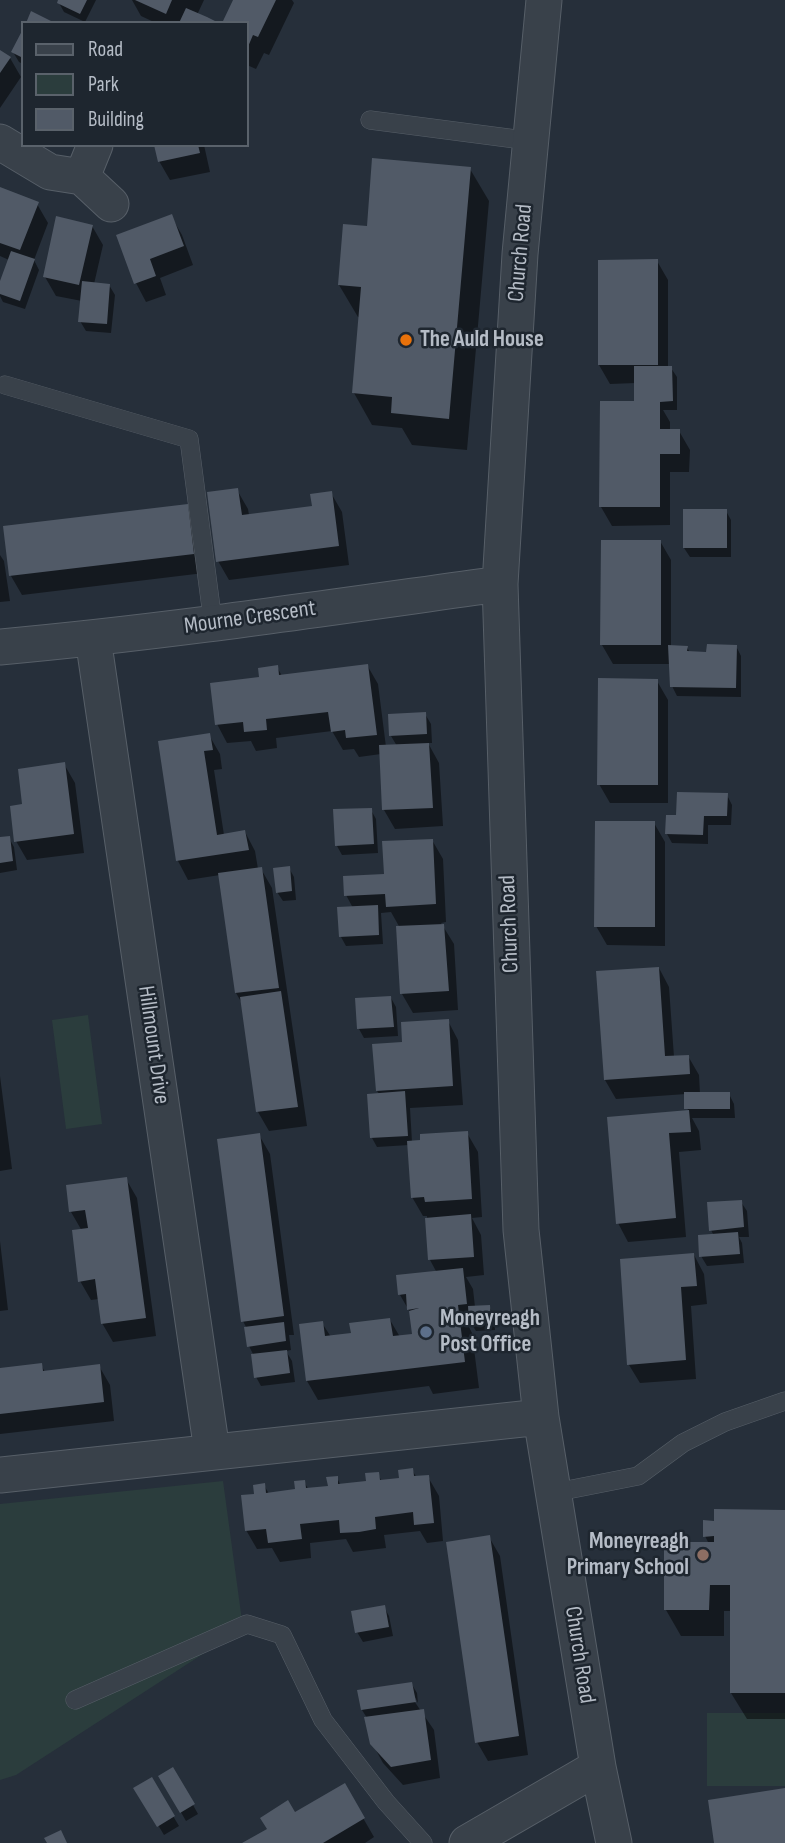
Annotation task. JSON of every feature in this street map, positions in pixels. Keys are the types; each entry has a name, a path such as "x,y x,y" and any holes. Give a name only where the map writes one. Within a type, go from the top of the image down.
{"street":[{"name":"Church Road","path":"544,0 520,254 500,584 521,1230 552,1493 598,1767 614,1843"},
{"path":"0,142 50,172 88,161 111,204"},
{"name":"Mourne Crescent","path":"0,647 213,623 500,584"},
{"name":"Hillmount Drive","path":"93,638 212,1451"},
{"path":"0,1475 541,1417"},
{"path":"467,1843 598,1767"}],"lane":[{"path":"370,120 531,141"},
{"path":"5,385 189,439 213,623"},
{"path":"552,1493 638,1476 683,1443 714,1427 785,1401"},
{"path":"75,1700 247,1624 282,1635 323,1720 386,1802 423,1843"}],"green space":[{"path":"88,1015 102,1124 66,1129 52,1020"},
{"path":"223,1481 243,1628 16,1775 0,1780 0,1504"},
{"path":"707,1713 785,1713 785,1786 707,1786"}],"building":[{"path":"58,0 87,0 80,14 57,3"},
{"path":"135,0 172,0 166,14"},
{"path":"233,0 276,0 258,37 253,35 248,47 248,21 223,21"},
{"path":"186,8 215,21 180,21"},
{"path":"31,11 51,21 27,21"},
{"path":"21,33 21,57 11,52"},
{"path":"0,50 11,57 0,73"},
{"path":"154,147 198,147 200,153 158,162"},
{"name":"The Auld House","path":"372,158 471,167 449,419 391,413 392,397 352,393 361,287 338,285 343,224 367,226"},
{"path":"0,187 39,202 20,250 0,243"},
{"path":"172,214 184,246 150,259 156,276 134,284 116,235"},
{"path":"56,216 93,225 79,285 43,277"},
{"path":"11,251 35,259 20,301 0,294 0,281"},
{"path":"658,259 658,365 598,365 598,260"},
{"path":"82,281 110,284 107,324 78,322"},
{"path":"634,366 672,366 673,401 660,402 660,429 680,429 680,454 660,454 660,507 599,507 600,401 634,401"},
{"path":"238,488 242,515 312,506 310,494 332,491 339,546 216,562 207,492"},
{"path":"188,504 194,554 9,576 3,526"},
{"path":"683,509 727,509 727,548 683,548"},
{"path":"601,540 661,540 661,645 600,645"},
{"path":"707,644 737,645 736,688 670,687 668,645 688,646 687,651 706,652"},
{"path":"368,664 377,735 346,738 345,730 331,732 328,712 266,719 267,730 244,732 243,722 215,725 210,683 259,677 258,668 278,665 279,675"},
{"path":"598,678 658,679 658,785 597,785"},
{"path":"426,712 427,734 389,736 388,714"},
{"path":"210,733 213,750 204,751 217,835 245,830 249,850 176,861 158,741"},
{"path":"429,743 433,808 382,810 379,745"},
{"path":"65,762 74,834 14,842 10,806 22,804 18,769"},
{"path":"677,792 728,793 727,816 704,816 703,835 665,834 666,815 676,815"},
{"path":"372,808 374,844 335,846 333,809"},
{"path":"595,821 655,821 655,927 594,927"},
{"path":"10,836 13,861 0,863 0,837"},
{"path":"433,839 436,904 386,907 385,894 344,896 343,876 384,874 382,841"},
{"path":"290,866 292,891 276,893 273,868"},
{"path":"262,867 279,988 235,993 218,873"},
{"path":"378,905 379,935 339,937 337,907"},
{"path":"444,924 449,991 400,994 396,926"},
{"path":"659,967 665,1056 689,1055 690,1074 604,1080 596,971"},
{"path":"281,991 298,1107 256,1112 240,997"},
{"path":"391,996 394,1027 357,1029 355,998"},
{"path":"449,1019 453,1086 376,1091 372,1044 402,1042 401,1022"},
{"path":"405,1091 408,1136 370,1138 367,1094"},
{"path":"684,1092 730,1092 730,1109 684,1109"},
{"path":"689,1110 691,1132 669,1133 676,1218 616,1224 607,1117"},
{"path":"468,1131 472,1199 425,1202 424,1197 411,1198 407,1141 420,1140 420,1134"},
{"path":"260,1133 284,1316 241,1322 217,1139"},
{"path":"127,1177 146,1318 101,1324 95,1279 78,1282 72,1230 88,1228 85,1210 69,1212 66,1185"},
{"path":"742,1200 744,1227 709,1231 707,1202"},
{"path":"471,1214 474,1257 428,1260 425,1218"},
{"path":"738,1232 740,1254 699,1257 698,1235"},
{"path":"694,1253 697,1286 681,1287 686,1360 627,1365 620,1259"},
{"path":"463,1268 467,1304 458,1305 465,1362 306,1381 299,1324 323,1321 325,1336 351,1333 349,1323 390,1318 393,1336 412,1334 409,1311 419,1308 407,1310 406,1294 398,1295 396,1275"},
{"path":"490,1305 491,1321 469,1322 468,1306"},
{"path":"284,1322 286,1341 247,1347 244,1327"},
{"path":"287,1350 290,1373 254,1378 251,1354"},
{"path":"42,1363 43,1371 100,1364 104,1402 0,1414 0,1368"},
{"path":"413,1468 414,1476 429,1475 434,1523 414,1525 413,1512 375,1517 376,1529 359,1532 340,1533 339,1520 300,1524 302,1539 268,1543 266,1529 245,1531 241,1495 254,1494 253,1485 265,1483 266,1493 295,1489 294,1481 305,1480 306,1488 328,1486 326,1477 338,1476 338,1484 366,1481 365,1473 379,1472 380,1480 399,1478 398,1470"},
{"path":"714,1509 785,1510 785,1693 730,1693 730,1585 710,1585 709,1610 664,1610 664,1542 714,1542 714,1536 703,1537 703,1520 714,1521"},
{"path":"490,1535 519,1736 475,1743 446,1542"},
{"path":"385,1605 389,1627 355,1633 351,1611"},
{"path":"412,1682 416,1702 361,1710 357,1690"},
{"path":"424,1709 431,1760 391,1767 370,1744 364,1717"},
{"path":"173,1767 195,1804 180,1813 158,1776"},
{"path":"152,1777 175,1816 157,1827 133,1788"},
{"path":"345,1783 365,1818 323,1843 242,1843 267,1829 260,1818 288,1800 295,1812"},
{"path":"785,1788 785,1843 714,1843 708,1800"},
{"path":"61,1830 67,1843 47,1843 44,1838"}],"place":[{"name":"The Auld House","path":"406,340"},
{"name":"Moneyreagh Post Office","path":"426,1332"},
{"name":"Moneyreagh Primary School","path":"703,1555"}]}
